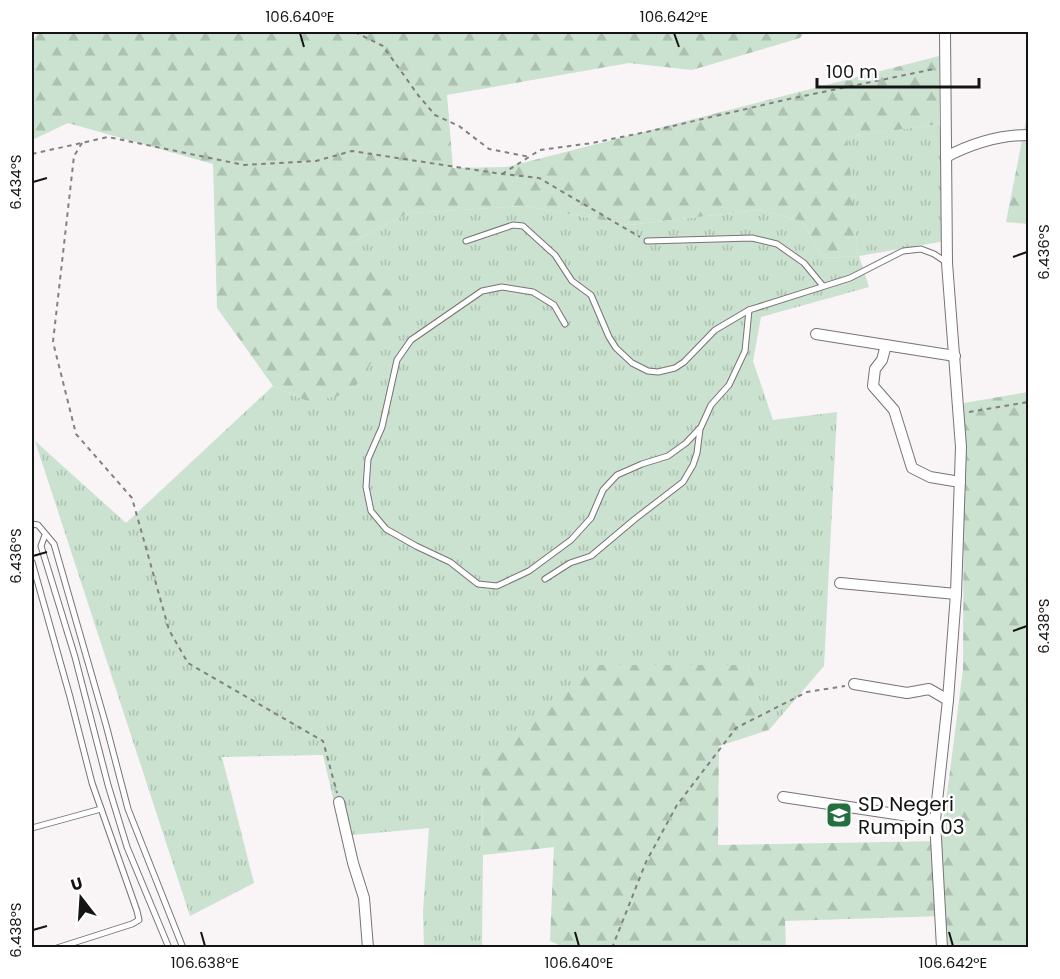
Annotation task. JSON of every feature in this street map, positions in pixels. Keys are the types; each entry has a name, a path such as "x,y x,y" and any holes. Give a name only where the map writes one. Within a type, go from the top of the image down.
{"street":[{"path":"942,948 934,820 948,700 956,594 961,447 948,263 945,32"},
{"path":"946,158 961,149 987,141 1016,135 1029,135"},
{"path":"816,334 955,356"},
{"path":"886,345 882,360 875,369 873,386 894,410 912,468 930,477 960,482"},
{"path":"840,583 956,594"},
{"path":"854,684 907,693 929,689 948,700"},
{"path":"783,797 934,820"},
{"path":"339,802 353,863 364,898 368,948"}],"lane":[{"path":"466,241 513,225 523,226 555,255 572,281 591,295 616,348 632,363 648,371 658,372 675,368 684,362 715,330 749,310 850,278 903,251 921,249 948,263"},
{"path":"647,241 752,238 777,244 804,263 823,286"},
{"path":"565,324 554,305 533,292 502,287 482,291 411,340 397,360 382,427 368,459 366,487 371,511 386,529 450,562 478,584 497,586 529,571 571,540 591,518 603,490 617,475 668,456 686,443 701,427"},
{"path":"545,579 570,563 591,556 683,482 693,465 701,427 711,405 729,385 745,351 749,310"},
{"path":"32,524 38,525 54,544 128,809 183,948"},
{"path":"45,535 41,546 75,657 108,785 127,847 169,948"},
{"path":"32,562 92,783 139,920 57,948"},
{"path":"32,828 101,809"}],"path":[{"path":"356,32 383,46 435,115 459,126 489,149 530,157"},
{"path":"502,174 540,150 592,143 651,131 789,99 944,67"},
{"path":"32,154 108,137 244,165 316,161 352,151 539,178 647,241"},
{"path":"82,143 74,156 53,342 76,434 132,498 168,630 188,663 322,741 339,802"},
{"path":"959,413 1029,402"},
{"path":"612,948 646,862 677,805 736,728 807,692 854,684"}],"green space":[{"path":"39,32 804,32 800,38 692,70 629,63 447,95 453,168 507,167 939,56 939,124 847,137 858,256 823,258 802,221 759,210 629,225 525,206 408,213 346,246 393,295 391,334 351,393 309,402 273,386 217,308 213,164 68,123 32,140 32,41"},
{"path":"1028,110 1028,224 1006,222"},
{"path":"939,124 951,240 859,256 869,287 761,317 753,361 773,420 837,412 824,666 769,730 748,665 482,771 482,947 424,947 423,911 429,828 342,836 323,755 222,757 254,883 190,916 35,441 126,523 273,386 309,402 346,246 408,213 525,206 629,225 759,210 802,221 823,258 858,256 846,137"},
{"path":"1028,392 1028,947 943,947 943,916 785,921 786,947 564,947 550,941 554,847 483,855 482,771 597,665 748,665 769,730 719,746 718,845 941,841 963,669 964,403"}],"place":[{"name":"SD Negeri Rumpin 03","path":"839,815"}]}
